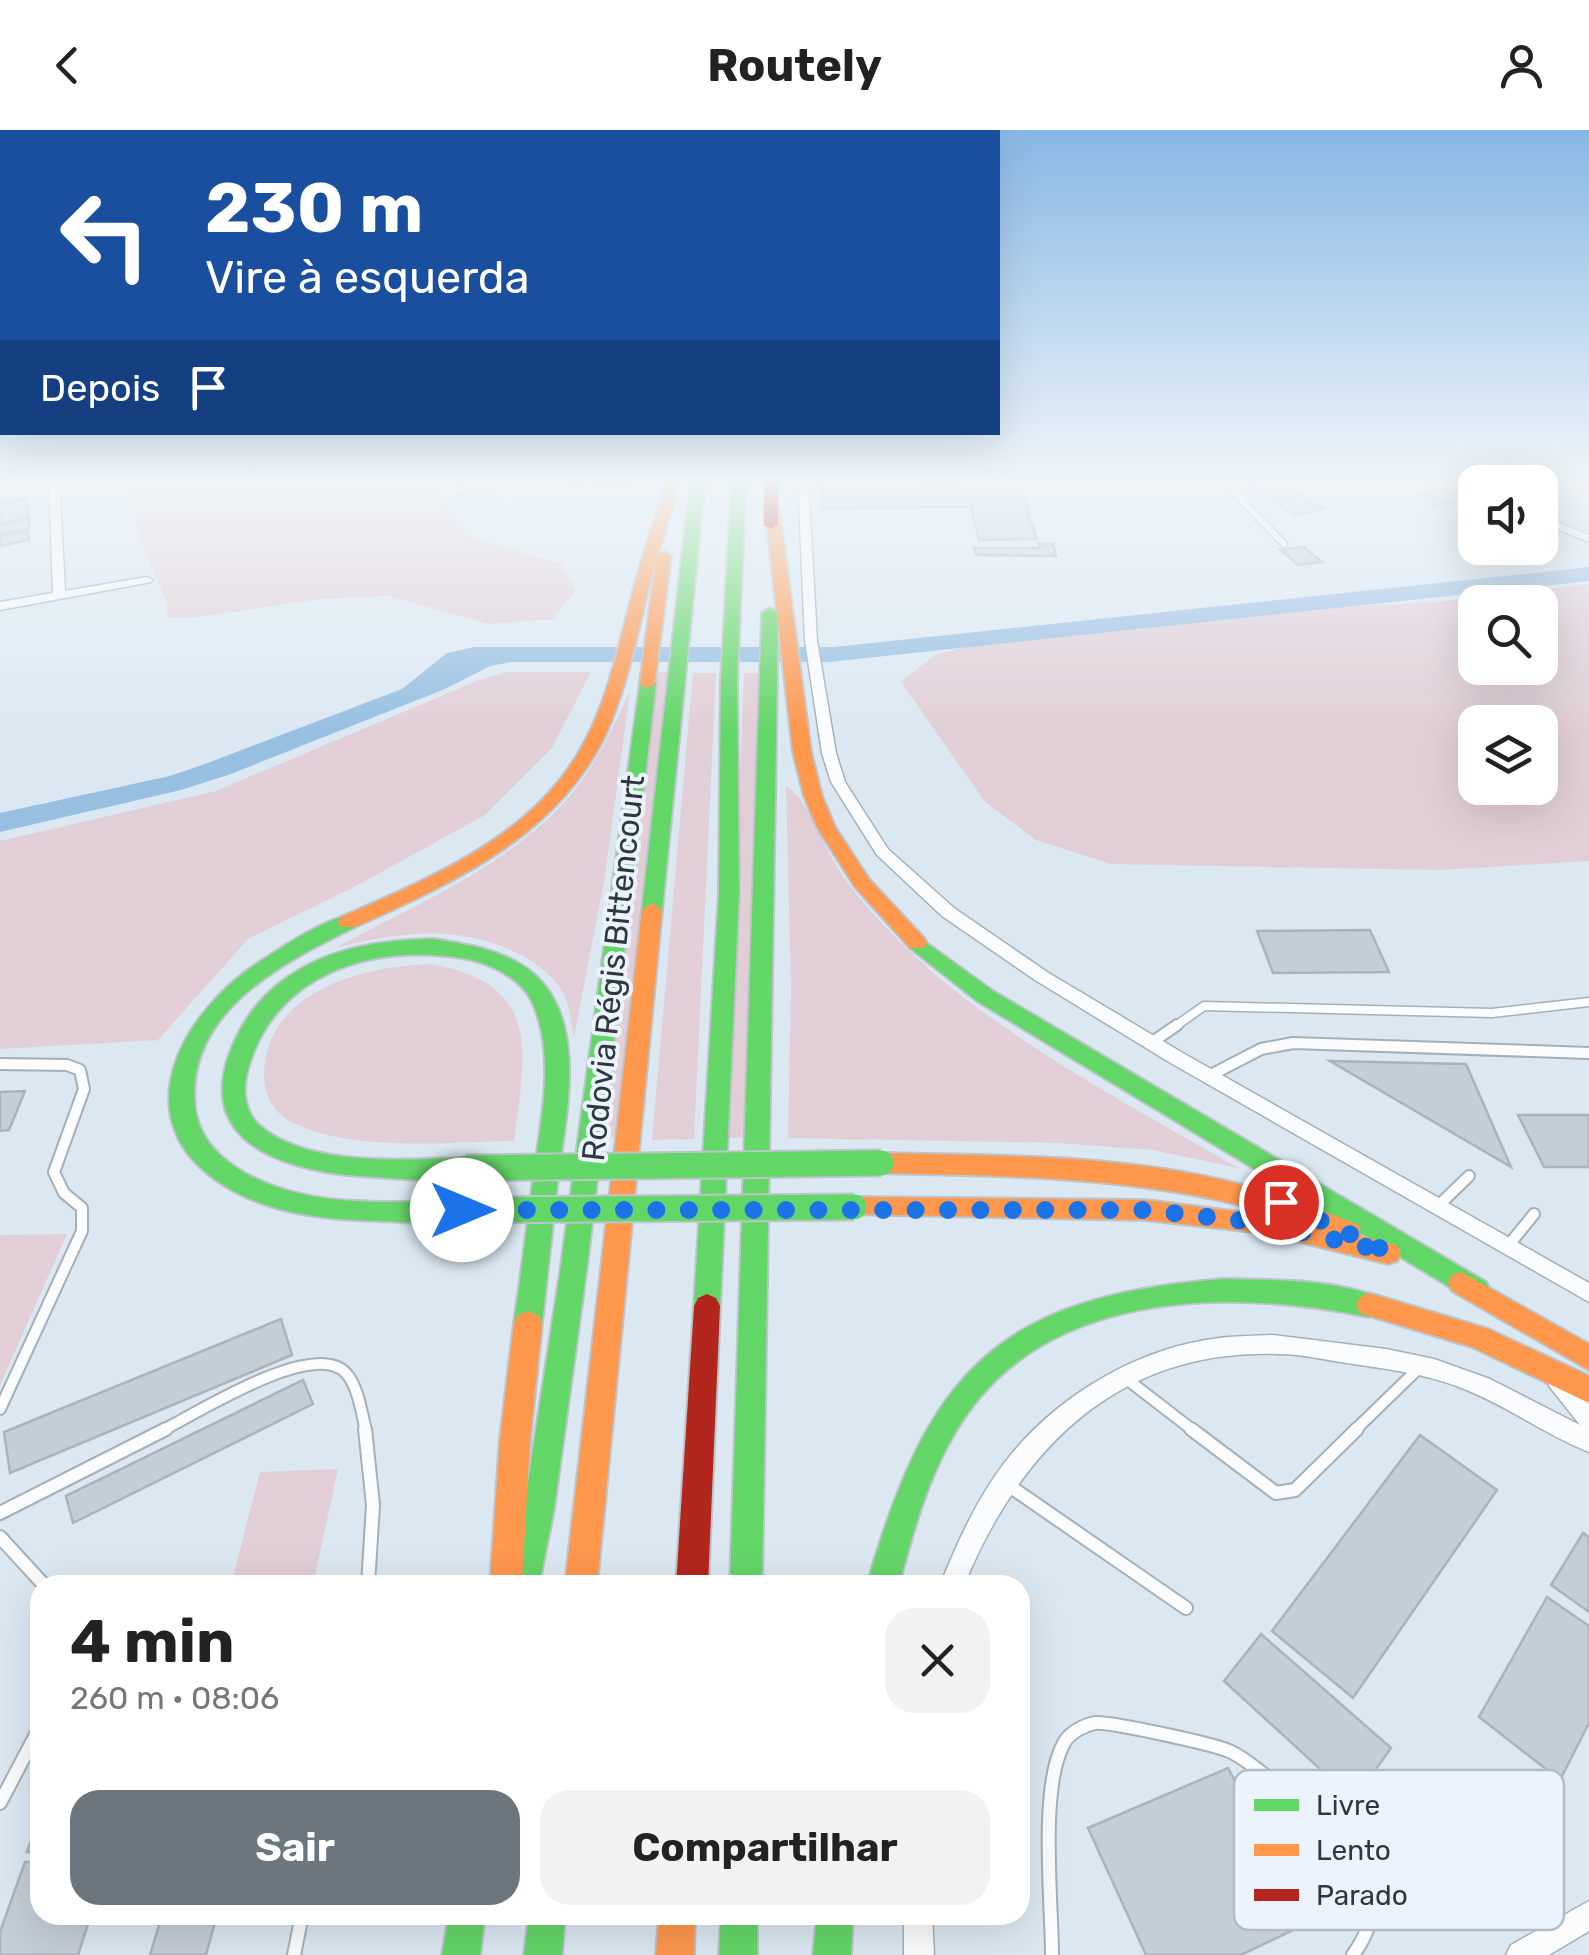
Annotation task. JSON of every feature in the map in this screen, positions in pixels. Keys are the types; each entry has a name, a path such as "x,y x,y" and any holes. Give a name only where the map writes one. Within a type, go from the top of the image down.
{"main road":[{"path":"650,562 609,712 589,752 543,810 412,893 266,963 225,998 206,1022 178,1080 185,1120 200,1155 238,1180 284,1202 343,1209 1146,1210 1263,1223 1388,1252"},
{"path":"525,1575 540,1510 571,1284 663,562"},
{"name":"Rodovia Régis Bittencourt","path":"582,1575 689,562"},
{"path":"693,1575 729,892 729,681 735,562"},
{"path":"779,562 789,643 804,680 807,774 824,820 851,868 930,956 984,996 1589,1358"},
{"path":"746,1575 769,682 789,643"},
{"path":"507,1575 516,1439 547,1167 556,1083 556,1051 536,990 514,967 468,950 408,946 358,952 320,966 279,992 250,1025 232,1060 231,1095 240,1118 258,1138 333,1162 466,1168 547,1167 881,1163 1194,1180 1260,1194 1302,1210 1477,1290"},
{"path":"887,1575 922,1476 966,1393 990,1368 1054,1326 1144,1299 1206,1290 1262,1290 1340,1298 1434,1320 1530,1360 1589,1390"},
{"path":"1508,1308 1589,1337"},
{"path":"461,1955 466,1925"},
{"path":"542,1955 546,1925"},
{"path":"675,1955 676,1925"},
{"path":"738,1955 739,1925"},
{"path":"832,1955 834,1925"}],"street":[{"path":"58,562 59,596"},
{"path":"789,643 796,562"},
{"path":"0,606 147,580"},
{"path":"804,680 838,782 882,852 948,912 997,947 1208,1076 1589,1293"},
{"path":"956,1575 977,1524 1002,1481 1042,1434 1067,1412 1124,1376 1181,1356 1233,1346 1276,1344 1421,1366 1466,1380 1589,1441"},
{"path":"1530,1360 1576,1401 1589,1420"},
{"path":"1564,1930 1589,1915"},
{"path":"918,1925 918,1955"},
{"path":"1521,1955 1564,1930"}],"lane":[{"path":"1151,1042 1204,1006 1492,1012 1589,1002"},
{"path":"1208,1076 1262,1050 1293,1043 1589,1053"},
{"path":"0,1064 68,1065 80,1070 84,1089 54,1172 61,1189 81,1204 86,1214 74,1253 0,1409"},
{"path":"1438,1206 1469,1176"},
{"path":"1508,1246 1534,1214"},
{"path":"0,1513 290,1367 327,1363 349,1376 371,1455 375,1501 369,1575"},
{"path":"1124,1376 1270,1490 1283,1494 1295,1490 1421,1366"},
{"path":"1002,1481 1186,1608"},
{"path":"0,1537 35,1575"},
{"path":"1052,1955 1053,1783 1064,1741 1080,1728 1098,1722 1230,1752 1256,1770"},
{"path":"2,1794 30,1744"},
{"path":"294,1955 300,1925"},
{"path":"1354,1955 1368,1930"}],"shaded area":[{"path":"149,562 555,562 561,564 576,590 553,619 489,624 388,596 321,599 191,618 168,618 166,600"},
{"path":"1589,584 1589,861 1441,870 1111,864 1036,840 985,802 901,682 936,654 992,641 1349,606 1458,599 1458,685 1558,685 1558,588"},
{"path":"507,672 591,672 552,748 485,815 352,888 248,939 158,1040 0,1049 0,841 216,791 479,680"},
{"path":"656,672 670,672 618,1137 602,1138"},
{"path":"693,673 716,673 694,1139 652,1140"},
{"path":"744,673 760,673 750,1138 726,1138"},
{"path":"630,691 605,876 574,1037 559,986 535,964 500,946 477,939 430,934 335,948 459,883 544,822 587,773"},
{"path":"786,786 808,811 834,862 857,895 938,977 1062,1065 1238,1168 1153,1150 1058,1143 788,1138 791,988"},
{"path":"430,964 466,973 492,987 509,1004 522,1050 514,1141 368,1141 312,1130 278,1112 264,1081 269,1046 281,1022 299,1003 348,978 376,970"},
{"path":"67,1234 0,1385 0,1235"},
{"path":"338,1469 315,1575 234,1575 260,1472"}],"water":[{"path":"1589,567 1589,581 1458,585 1458,595 829,662 511,662 490,666 445,689 228,775 181,790 0,832 0,813 170,776 205,764 402,689 447,653 475,647 834,647"}],"building":[{"path":"1370,930 1389,972 1273,973 1257,931"},
{"path":"1330,1061 1466,1064 1511,1167"},
{"path":"25,1091 9,1130 0,1131 0,1092"},
{"path":"1518,1115 1589,1115 1589,1167 1544,1167"},
{"path":"281,1319 292,1355 10,1473 4,1432"},
{"path":"303,1380 313,1404 73,1523 66,1496"},
{"path":"1420,1435 1497,1490 1353,1698 1272,1631"},
{"path":"1583,1533 1589,1537 1589,1612 1551,1585"},
{"path":"1547,1597 1589,1626 1589,1723 1564,1772 1547,1770 1479,1717"},
{"path":"1261,1634 1391,1748 1375,1770 1321,1770 1224,1681"},
{"path":"1228,1768 1234,1779 1234,1930 1293,1930 1241,1955 1146,1955 1088,1828"},
{"path":"25,1862 30,1862 30,1925 88,1925 78,1955 0,1955 0,1932"},
{"path":"159,1925 214,1925 206,1955 150,1955"}],"traffic: fast":[{"path":"652,910 689,562"},
{"path":"707,1306 729,892 729,681 735,562"},
{"path":"746,1575 770,613"},
{"path":"525,1575 539,1509 574,1266 648,683"},
{"path":"348,922 258,972 206,1021 189,1050 181,1081 188,1127 199,1147 223,1172 269,1195 327,1208 476,1210"},
{"path":"917,943 985,996 1477,1290"},
{"path":"466,1168 333,1164 282,1150 259,1138 244,1125 234,1100 235,1072 247,1036 268,1007 294,983 326,965 360,953 434,946 470,952 505,965 533,986 552,1028 556,1069 528,1323"},
{"path":"466,1168 881,1163"},
{"path":"476,1210 854,1207"},
{"path":"886,1575 910,1497 951,1414 989,1368 1026,1340 1070,1319 1118,1304 1170,1295 1275,1291 1369,1305"},
{"path":"461,1955 466,1925"},
{"path":"543,1955 546,1925"},
{"path":"738,1955 739,1925"},
{"path":"832,1955 834,1925"}],"traffic: slow":[{"path":"348,922 479,857 510,837 563,788 584,759 610,701 648,562"},
{"path":"648,683 663,562"},
{"path":"779,562 802,752 813,796 826,827 862,883 917,943"},
{"path":"582,1575 652,910"},
{"path":"881,1163 1062,1169 1176,1181 1233,1192 1350,1232"},
{"path":"854,1207 1145,1210 1263,1223 1388,1253"},
{"path":"1461,1283 1589,1358"},
{"path":"1369,1305 1478,1337 1589,1390"},
{"path":"507,1575 515,1439 528,1323"},
{"path":"675,1955 676,1925"}],"traffic: jam":[{"path":"693,1575 707,1306"}],"route":[{"path":"462,1210 1146,1210 1263,1223 1388,1252 1281,1202"}]}
